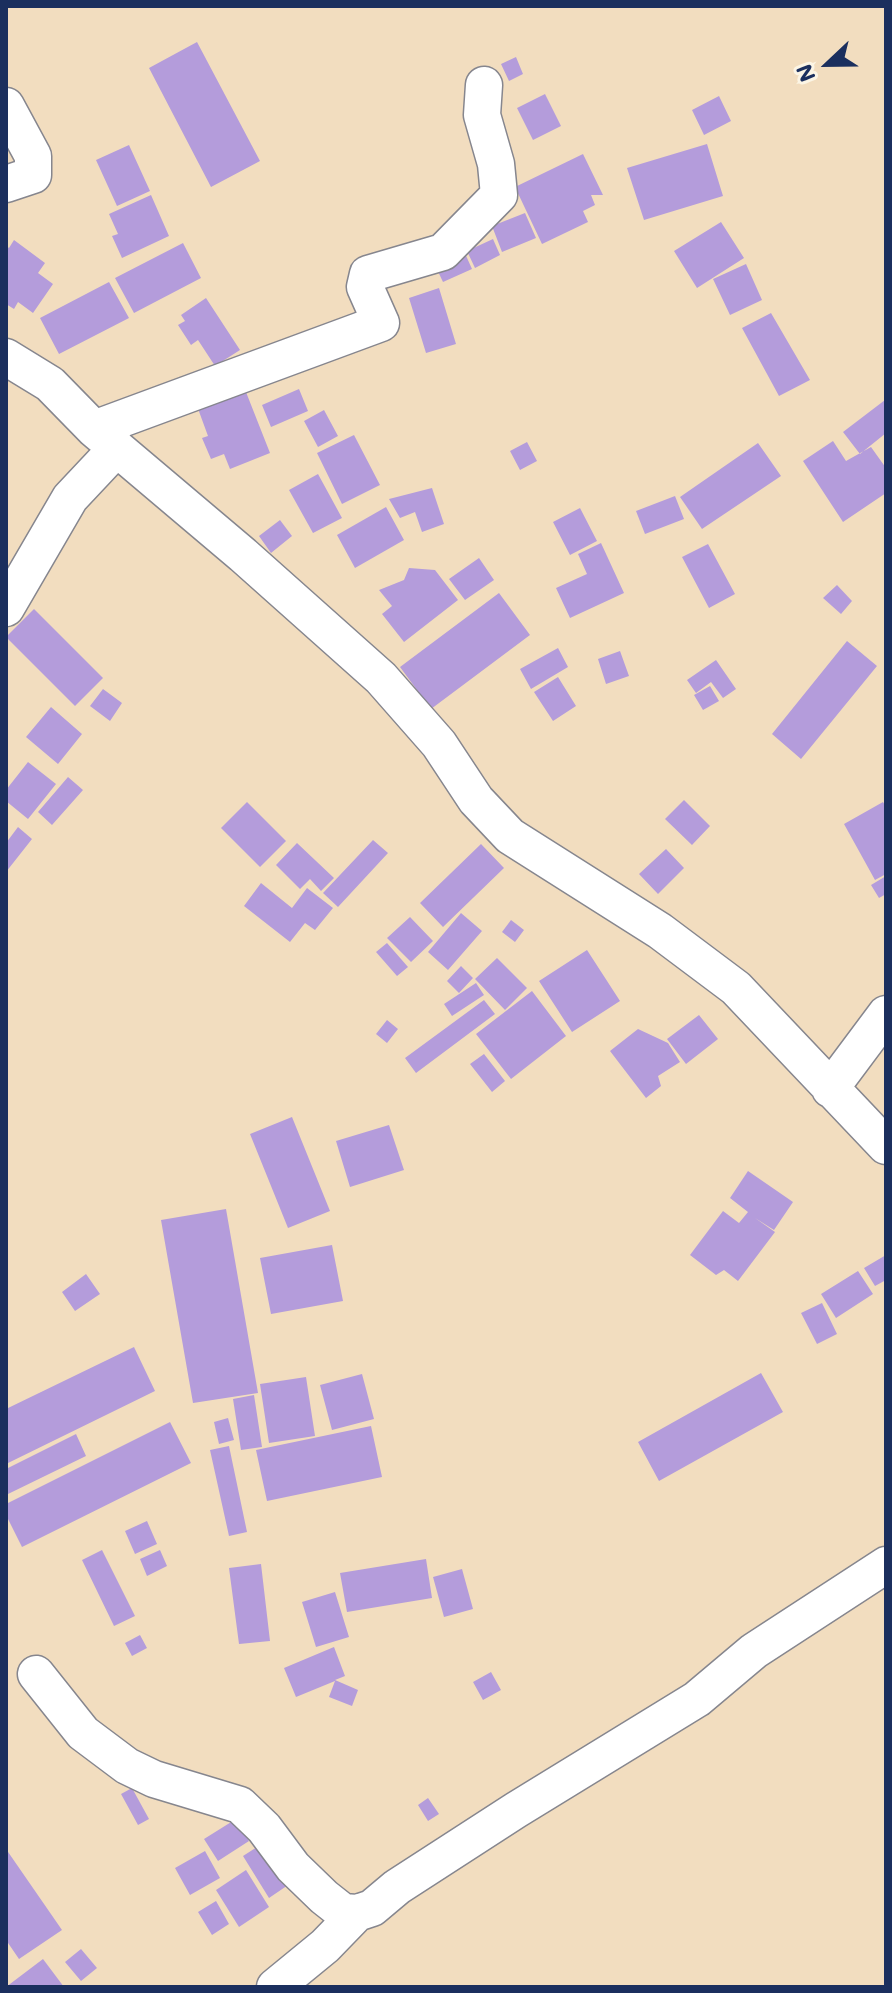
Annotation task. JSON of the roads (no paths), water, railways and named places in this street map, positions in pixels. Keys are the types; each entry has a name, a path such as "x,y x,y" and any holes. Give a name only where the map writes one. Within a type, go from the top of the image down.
{"street":[{"path":"6,608 106,438 381,323 365,287 368,274 443,252 499,195 496,164 482,115 484,85"},
{"path":"6,106 33,156 33,175 6,184"},
{"path":"6,357 50,384 106,438 381,678 439,744 476,800 510,836 660,931 736,988 886,1146"},
{"path":"830,1089 886,1014"},
{"path":"36,1674 83,1733 127,1766 154,1779 240,1805 264,1828 293,1867 324,1897 343,1912 357,1913 372,1908 397,1887 516,1810 697,1699 754,1651 886,1565"},
{"path":"275,1987 325,1946 357,1913"}]}
